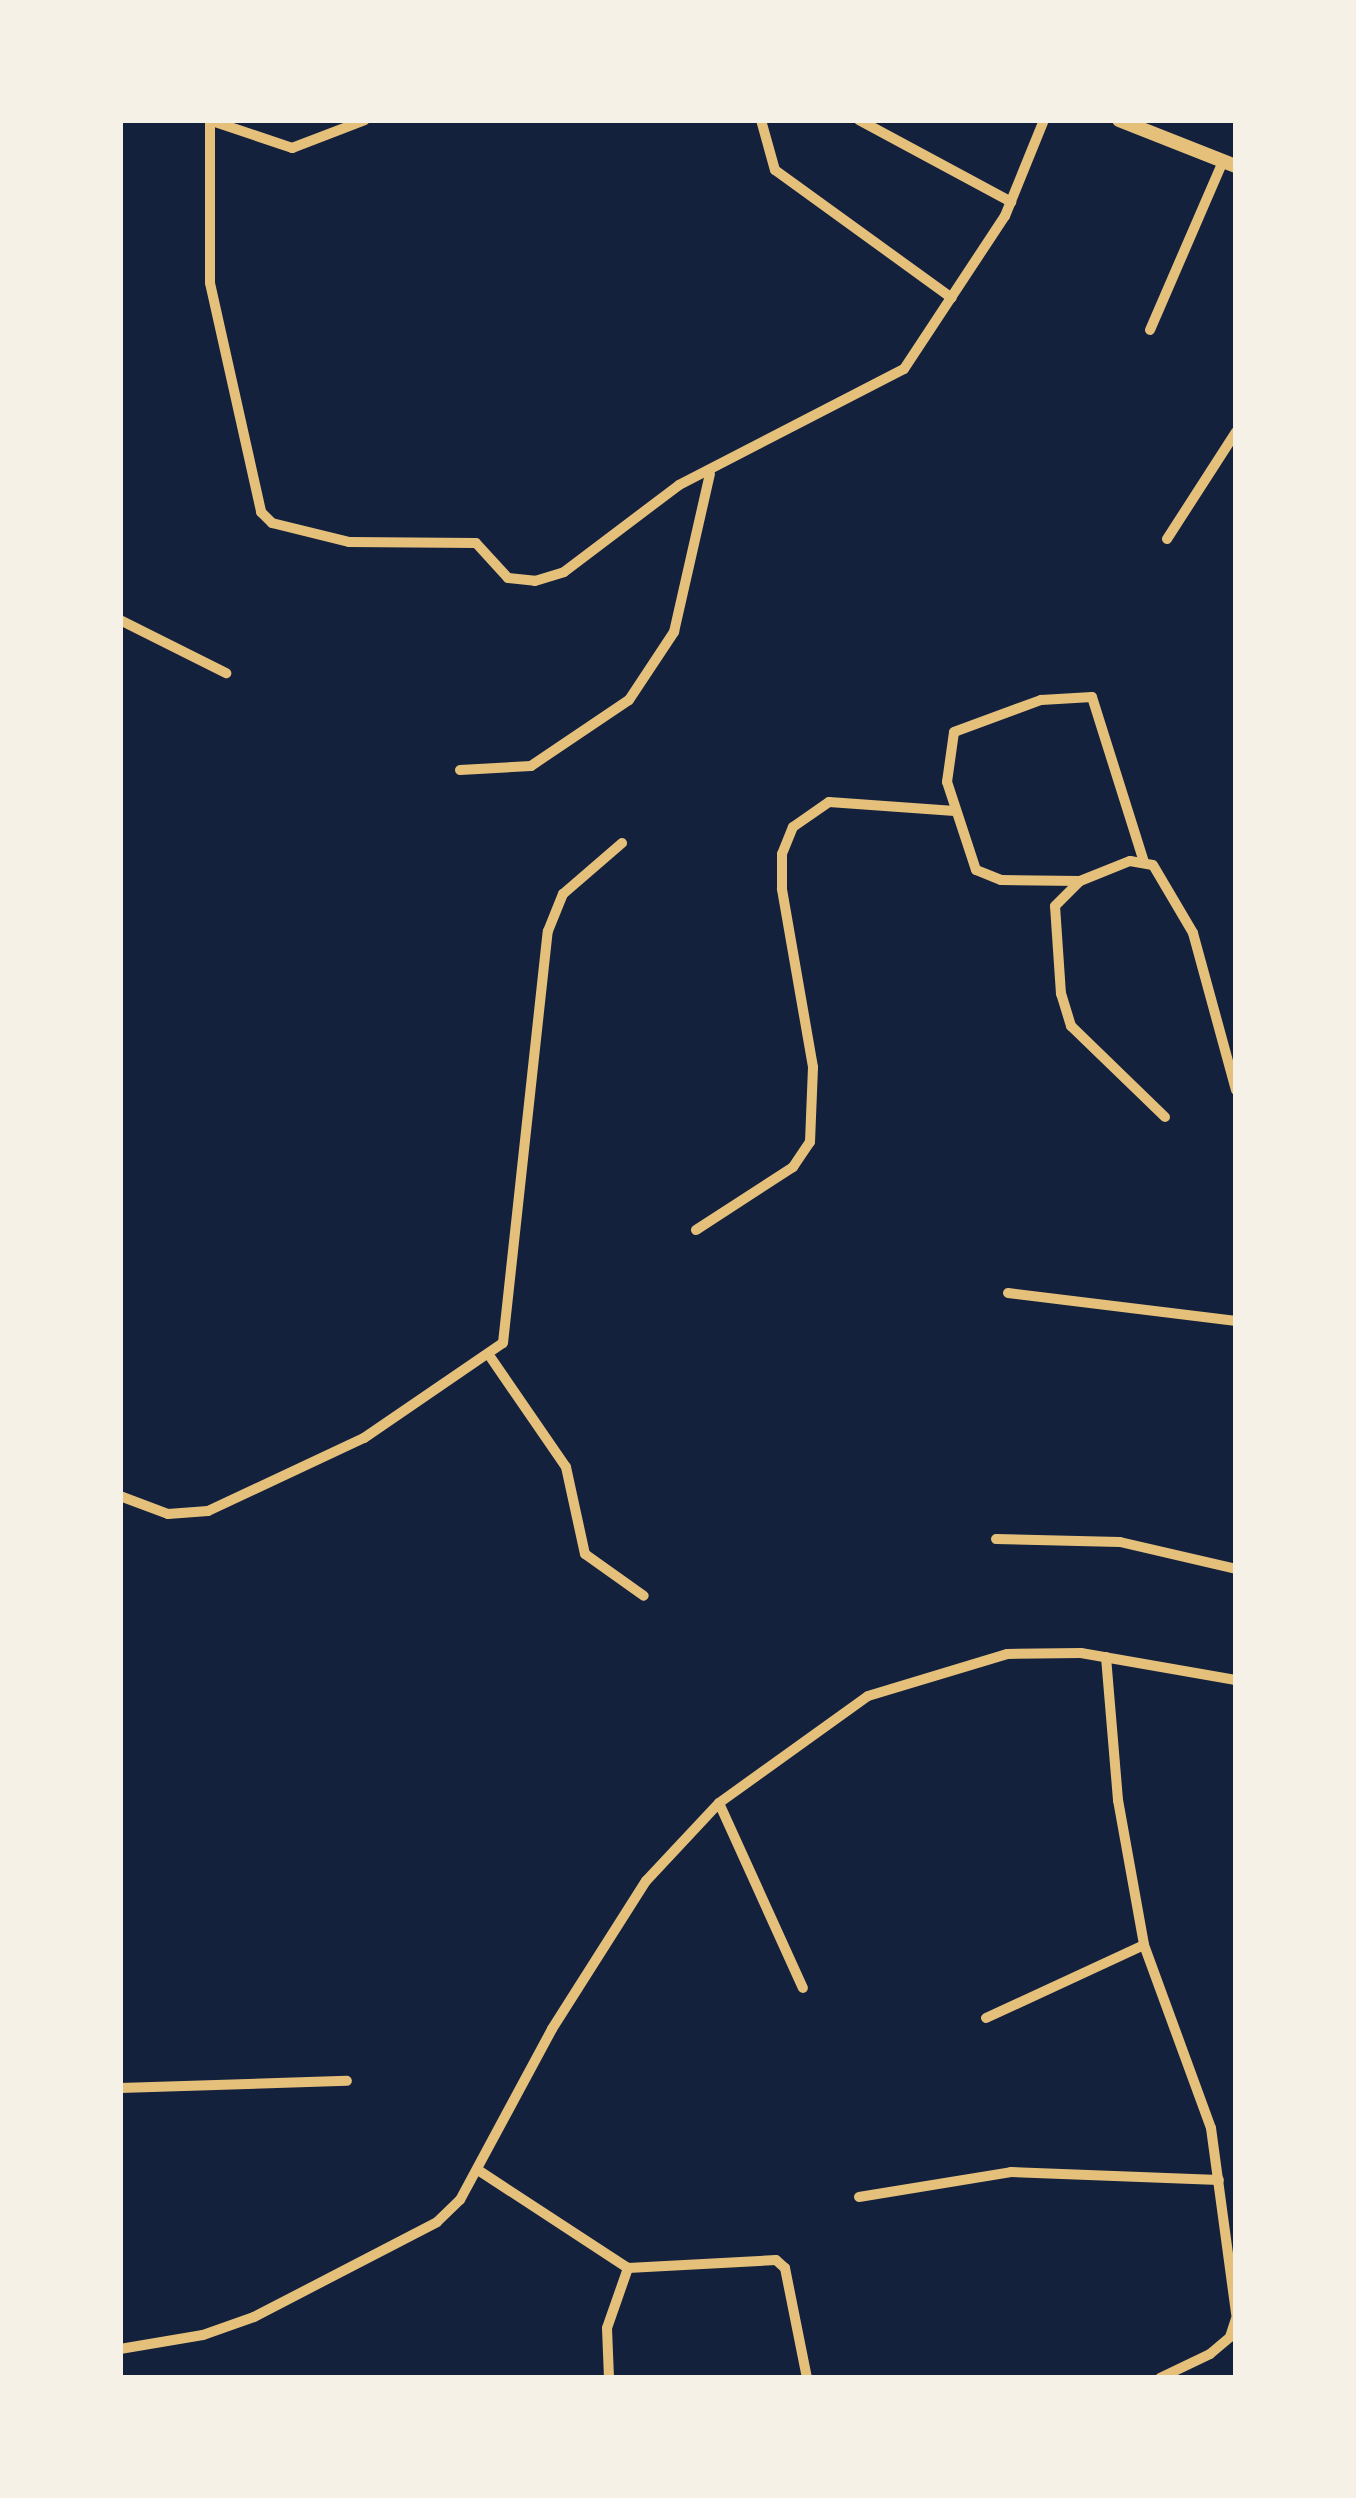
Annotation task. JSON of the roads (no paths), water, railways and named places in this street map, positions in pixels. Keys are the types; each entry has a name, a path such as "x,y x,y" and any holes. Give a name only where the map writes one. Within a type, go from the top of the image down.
{"street":[{"path":"364,120 292,148 209,120 210,284 258,501 272,523 349,542 476,543 508,578 549,580 680,485 710,474 904,369 1011,202 1044,120"},
{"path":"761,120 775,170 952,298"},
{"path":"859,120 1011,202"},
{"path":"1119,120 1230,164 1150,329"},
{"path":"1167,539 1236,432"},
{"path":"460,770 531,766 628,700 674,632 710,474"},
{"path":"120,620 226,673"},
{"path":"1143,859 1080,880 989,878 967,853 955,811 945,763 954,732 1041,700 1082,694 1102,711 1143,859 1207,963 1236,1090"},
{"path":"696,1231 794,1167 811,1142 813,1067 782,889 782,854 793,827 830,802 955,811"},
{"path":"120,1496 168,1514 208,1511 364,1438 491,1358 511,1316 554,909 622,843"},
{"path":"1080,880 1052,916 1071,1026 1165,1117"},
{"path":"1008,1294 1236,1321"},
{"path":"491,1358 566,1467 585,1554 644,1596"},
{"path":"997,1539 1120,1542 1236,1569"},
{"path":"120,2349 203,2336 254,2317 400,2246 460,2200 552,2029 646,1881 719,1803 868,1696 1007,1654 1106,1657 1236,1680"},
{"path":"1106,1657 1118,1800 1144,1945 1211,2128 1236,2316 1230,2337 1210,2354 1160,2378"},
{"path":"719,1803 803,1988"},
{"path":"986,2018 1144,1945"},
{"path":"120,2088 347,2080"},
{"path":"478,2170 628,2268 776,2260 784,2268 807,2378"},
{"path":"859,2198 1011,2172 1219,2180"},
{"path":"610,2378 607,2328 628,2268"}]}
